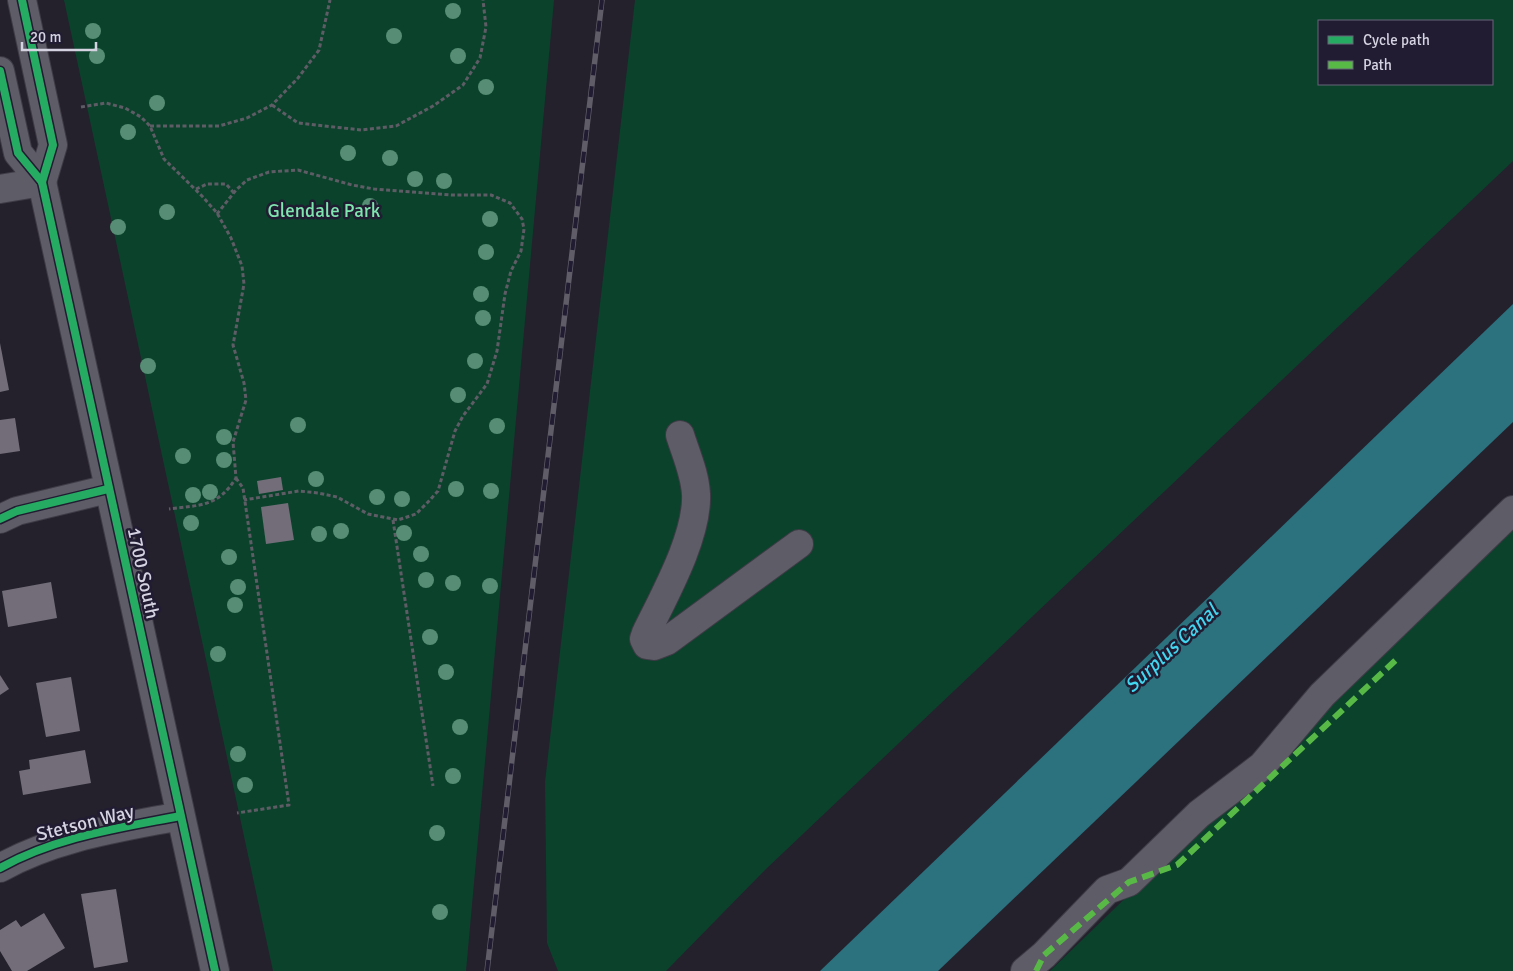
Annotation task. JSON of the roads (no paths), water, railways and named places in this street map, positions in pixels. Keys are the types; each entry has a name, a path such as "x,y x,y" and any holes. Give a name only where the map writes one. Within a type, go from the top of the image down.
{"street":[{"name":"1700 South","path":"22,0 53,145 42,182"},
{"name":"1700 South","path":"0,71 18,153 42,182 215,971"},
{"path":"0,188 42,182"},
{"path":"680,435 693,475 696,495 693,518 680,560 646,633 644,640 648,645 654,646 667,641 799,544"},
{"path":"0,519 17,511 108,488"},
{"path":"1025,971 1044,955 1107,890 1129,882 1199,814 1262,766 1322,695 1513,510"},
{"name":"Stetson Way","path":"0,868 45,847 127,826 180,816"}],"water":[{"name":"Surplus Canal","path":"1513,304 1513,422 938,971 820,971"}],"railway":[{"path":"487,971 602,0"}],"park label":[{"name":"Glendale Park","path":"324,210"}]}
